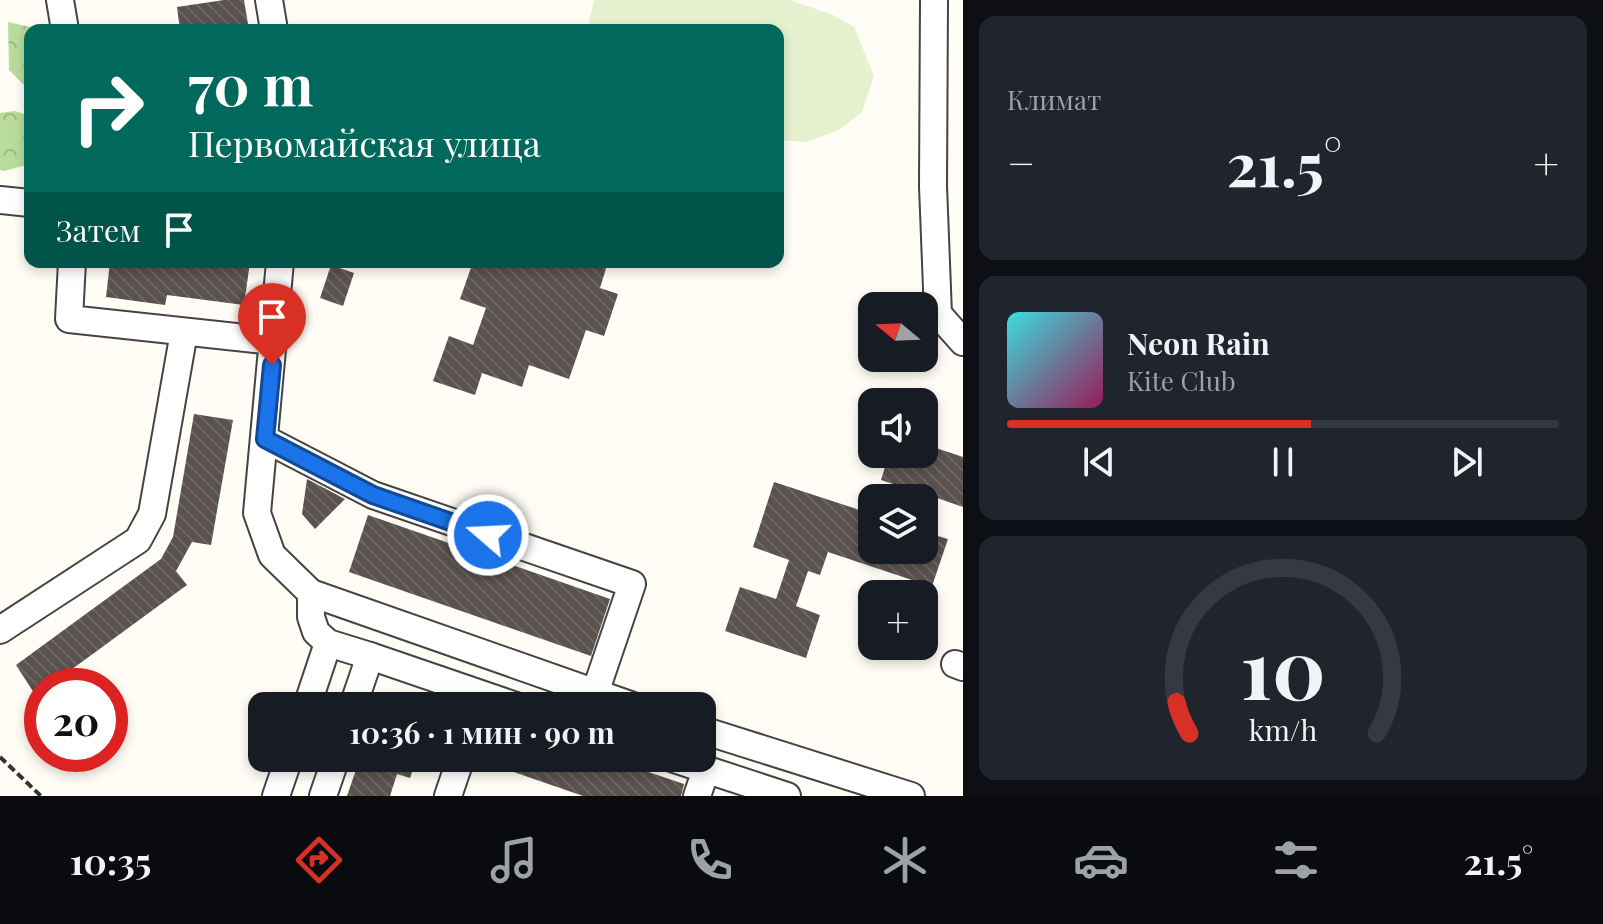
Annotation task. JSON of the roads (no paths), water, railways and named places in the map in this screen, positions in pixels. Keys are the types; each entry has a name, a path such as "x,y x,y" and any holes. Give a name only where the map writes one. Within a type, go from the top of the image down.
{"street":[{"path":"60,0 64,24"},
{"path":"269,0 273,24"},
{"path":"934,0 933,186 938,314 963,342"},
{"path":"0,200 24,202"},
{"path":"72,268 69,319 274,341"},
{"path":"280,268 257,513 272,555 311,593 592,692"},
{"path":"0,630 138,540 152,514 184,332"},
{"path":"265,439 373,495 632,584 595,692"},
{"path":"311,593 311,617 316,632 328,643 370,656 460,692"},
{"path":"312,692 328,643"},
{"path":"358,692 370,656"},
{"path":"716,734 911,796"},
{"path":"276,796 284,772"},
{"path":"323,796 331,772"},
{"path":"448,796 456,772"},
{"path":"697,796 705,772"},
{"path":"712,772 787,796"}]}
